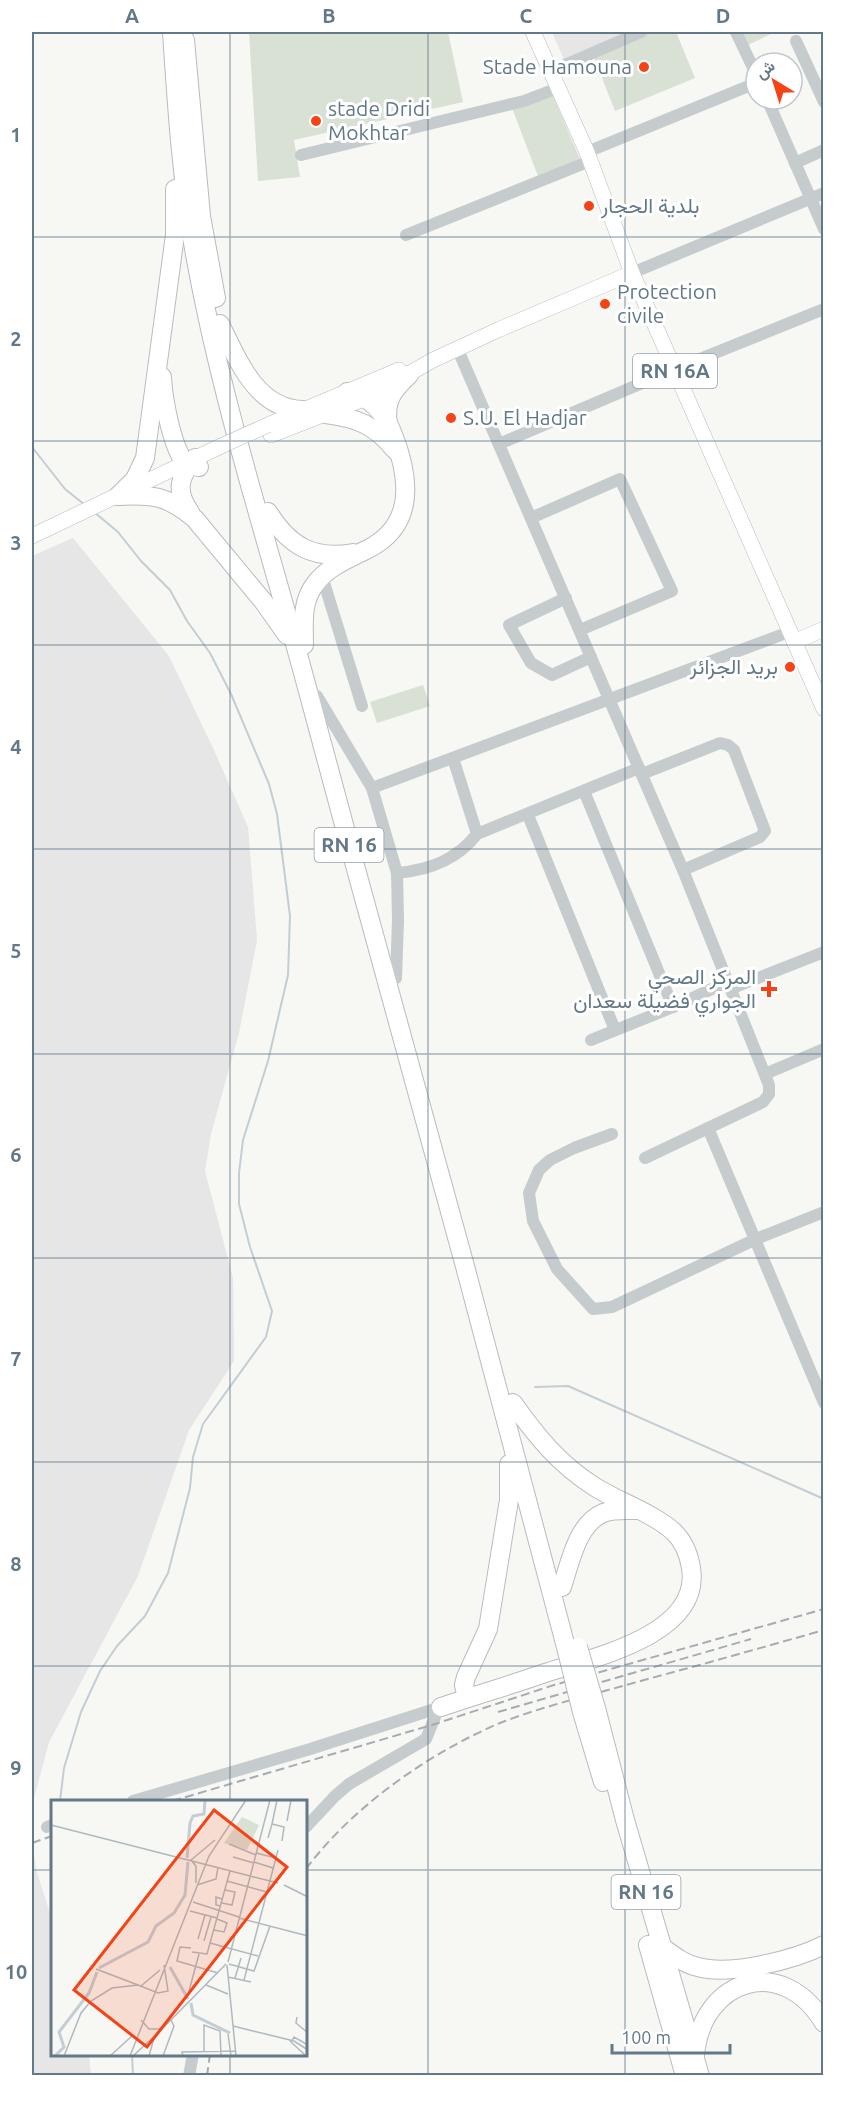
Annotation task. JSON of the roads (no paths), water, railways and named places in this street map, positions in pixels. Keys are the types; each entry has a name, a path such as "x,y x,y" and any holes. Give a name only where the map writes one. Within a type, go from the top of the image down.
{"highway":[{"name":"RN 16","path":"172,32 189,219 212,339 237,443 301,651 318,696 450,1168 562,1587 573,1649"},
{"name":"RN 16","path":"185,32 190,111 201,216 227,361 268,512 301,651 509,1438 573,1649 685,2076"},
{"path":"116,498 135,479 143,464 163,333 176,207 172,110 175,84"},
{"path":"220,324 239,363 262,394 278,404 303,410"},
{"path":"163,333 163,393 175,441 190,465 181,482 182,498 195,519 272,612 301,651"},
{"path":"301,651 305,604 310,591 322,576 385,537 401,513 407,484 388,423 386,409 389,398 409,375"},
{"path":"347,392 366,398 381,412 388,423"},
{"path":"326,414 350,418 367,425 382,435 400,456"},
{"path":"116,498 147,495 162,497 195,519"},
{"path":"268,512 278,529 291,541 310,551 324,556 361,552"},
{"path":"441,1707 629,1646 662,1627 673,1617 687,1600 693,1581 690,1559 674,1532 570,1471 532,1430 513,1403"},
{"path":"467,1698 465,1677 480,1650 488,1629 503,1543 509,1500 509,1438"},
{"path":"562,1587 580,1535 591,1522 601,1514 608,1512 638,1510"},
{"name":"RN 16","path":"589,1710 700,2076"},
{"path":"662,1947 688,1964 716,1971 773,1963 810,1952 824,1945"},
{"path":"695,2057 696,2041 714,2006 730,1991 750,1983 772,1982 791,1989 809,2002 824,2023"}],"main road":[{"name":"RN 16A","path":"533,32 589,157 632,273 824,709"},
{"path":"38,533 116,498 140,491 190,465 270,430 303,410 404,368 458,350 500,329 632,273"},
{"path":"270,430 326,414 366,398 433,360"},
{"path":"791,637 824,629"}],"street":[{"path":"550,71 641,32"},
{"path":"736,32 745,51"},
{"path":"796,41 824,102"},
{"path":"301,155 524,100 558,88"},
{"path":"406,235 744,88"},
{"path":"772,111 824,230"},
{"path":"795,163 824,150"},
{"path":"632,273 824,193"},
{"path":"499,444 824,309"},
{"path":"458,350 683,870 765,1074 769,1090 763,1102 645,1158"},
{"path":"531,518 620,480 672,591 580,630"},
{"path":"322,576 362,706"},
{"path":"566,598 509,625 531,663 552,675 591,657"},
{"path":"372,788 609,699 791,637"},
{"path":"318,696 372,788 397,873 396,978"},
{"path":"397,873 442,864 468,846 477,834 584,791 720,743 728,745 734,750 765,825 764,834 683,870"},
{"path":"453,758 477,834"},
{"path":"584,791 673,1006"},
{"path":"528,814 615,1030"},
{"path":"591,1040 673,1006 824,952"},
{"path":"765,1074 824,1049"},
{"path":"708,1128 824,1403"},
{"path":"612,1134 550,1160 539,1170 529,1193 533,1221 557,1269 593,1310 612,1306 756,1239 824,1212"},
{"path":"136,1800 307,1750 441,1707"},
{"path":"308,1825 349,1784 426,1739 441,1707"},
{"path":"189,2076 193,2056"}],"waterway":[{"path":"32,447 65,489 85,505"},
{"path":"60,1800 64,1768 81,1712 100,1671 117,1646 145,1616 168,1573 190,1488 193,1457 203,1424 266,1337 272,1311 250,1247 239,1204 239,1173 243,1140 268,1061 288,975 290,916 277,814 269,784 231,694 210,653 187,621 170,590 141,561 118,532 94,512"},
{"path":"535,1387 568,1386 824,1499"},
{"path":"132,2056 133,2076"}],"railway":[{"path":"175,1800 432,1725 554,1685 824,1609"},
{"path":"308,1867 346,1824 369,1803 420,1766 473,1735 553,1705 824,1630"},
{"path":"498,1712 751,1639"},
{"path":"32,1843 51,1836"},
{"path":"207,2076 210,2056"}],"place":[{"name":"Stade Hamouna","path":"644,67"},
{"name":"stade Dridi Mokhtar","path":"316,121"},
{"name":"بلدية الحجار","path":"589,206"},
{"name":"Protection civile","path":"605,304"},
{"name":"S.U. El Hadjar","path":"451,418"},
{"name":"بريد الجزائر","path":"790,667"},
{"name":"المركز الصحي الجواري فضيلة سعدان","path":"769,989"}]}
